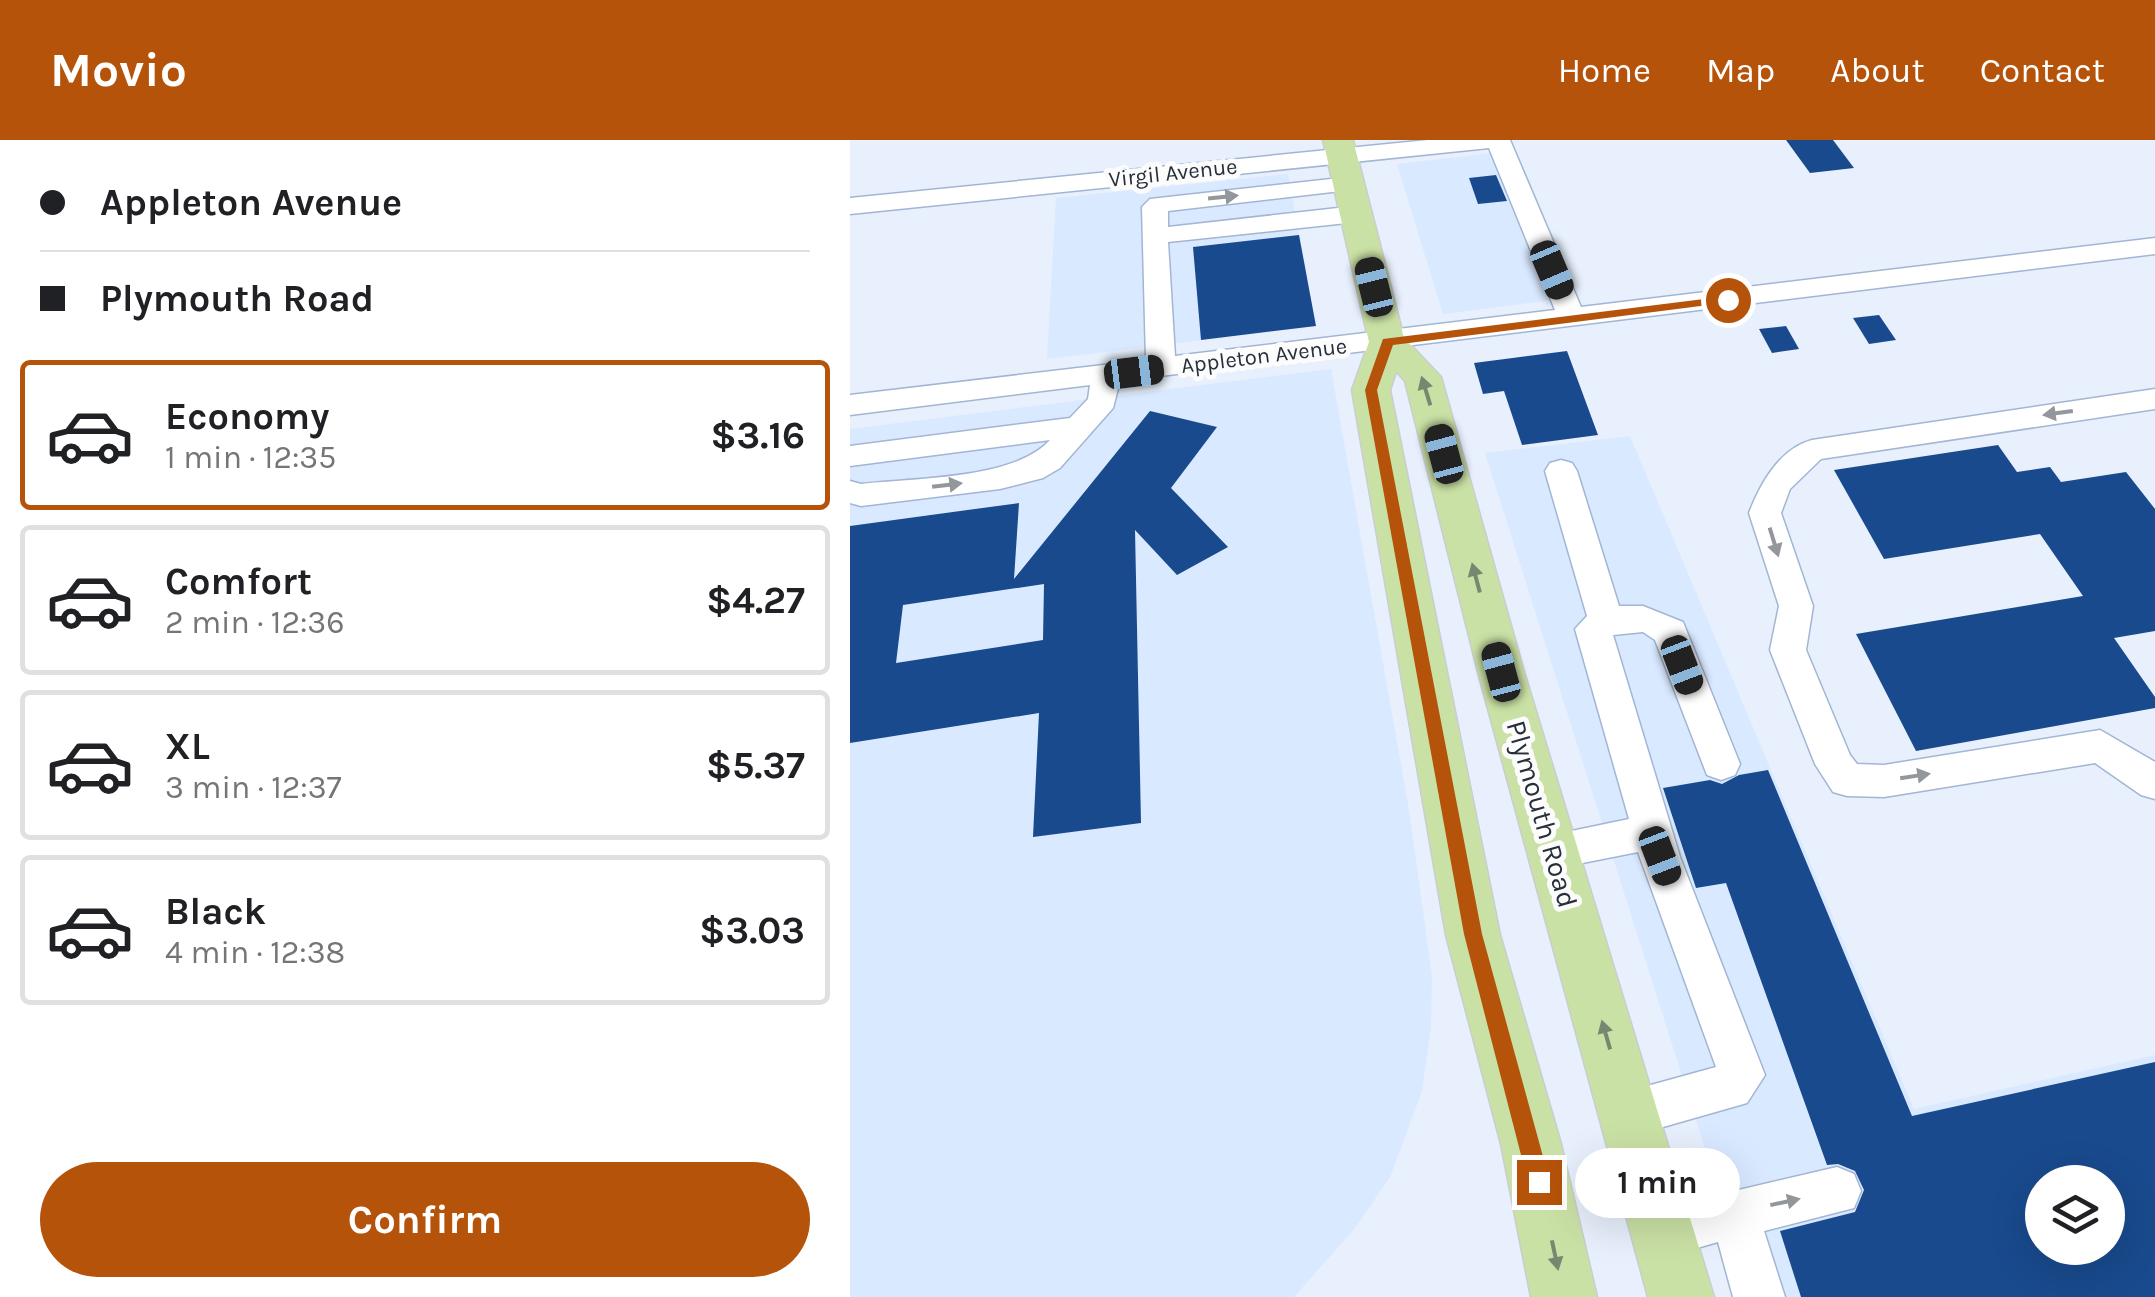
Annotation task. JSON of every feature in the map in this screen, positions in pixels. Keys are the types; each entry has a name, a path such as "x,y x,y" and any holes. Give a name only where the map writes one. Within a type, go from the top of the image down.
{"main road":[{"path":"1346,173 1388,342 1371,390 1401,566 1473,934 1530,1144 1564,1297"},
{"name":"Plymouth Road","path":"1388,342 1423,377 1552,850 1681,1297"}],"street":[{"path":"1176,140 1178,172"},
{"path":"1498,140 1572,319"},
{"name":"Virgil Avenue","path":"850,206 1178,172 1346,173 1498,140"},
{"path":"1161,368 1155,236 1346,173"},
{"name":"Appleton Avenue","path":"850,405 2155,246"},
{"path":"850,492 948,484 1032,470 1049,461 1102,402 1106,375"},
{"path":"2155,399 1812,450 1776,484 1765,512 1796,606 1788,650 1834,764 1847,780 1884,781 2100,746 2155,783"},
{"path":"850,456 1076,427"},
{"path":"1561,471 1607,623"},
{"path":"1628,1113 1730,1087 1742,1075 1652,832 1593,629 1643,618 1658,622 1670,632 1720,764"},
{"path":"1552,850 1652,832"},
{"path":"1662,1232 1837,1191"},
{"path":"1734,1213 1759,1297"}],"shaded area":[{"path":"1493,153 1552,300 1443,314 1397,164"},
{"path":"1288,174 1316,326 1047,359 1056,198"},
{"path":"1331,369 1409,810 1432,976 1431,1027 1422,1091 1390,1177 1355,1228 1294,1297 850,1297 850,429"},
{"path":"1630,436 1914,1109 2155,1055 2155,1297 1752,1297 1485,453"}],"building":[{"path":"1786,140 1833,140 1854,168 1810,173"},
{"path":"1496,175 1507,201 1478,204 1469,178"},
{"path":"1299,235 1316,326 1201,340 1193,247"},
{"path":"1879,315 1896,340 1869,344 1853,318"},
{"path":"1786,326 1799,349 1772,353 1759,329"},
{"path":"1567,351 1598,435 1522,445 1504,391 1483,394 1474,363"},
{"path":"1150,411 1217,427 1171,488 1228,547 1177,575 1135,530 1141,823 1033,837 1039,713 850,743 850,526 1019,503 1014,579","holes":["1044,584 1043,640 896,663 903,605"]},
{"path":"1998,445 2017,472 2050,467 2061,482 2126,472 2155,509 2155,631 2114,638 2155,697 2155,708 1916,751 1856,634 2083,596 2040,534 1884,559 1834,470"},
{"path":"1768,770 1912,1116 2155,1062 2155,1297 1801,1297 1780,1231 1855,1212 1864,1190 1855,1171 1838,1164 1827,1165 1726,883 1696,888 1663,788 1710,780 1722,784 1739,775"}],"route":[{"path":"1539,1182 1473,934 1371,390 1388,342 1728,300"}]}
